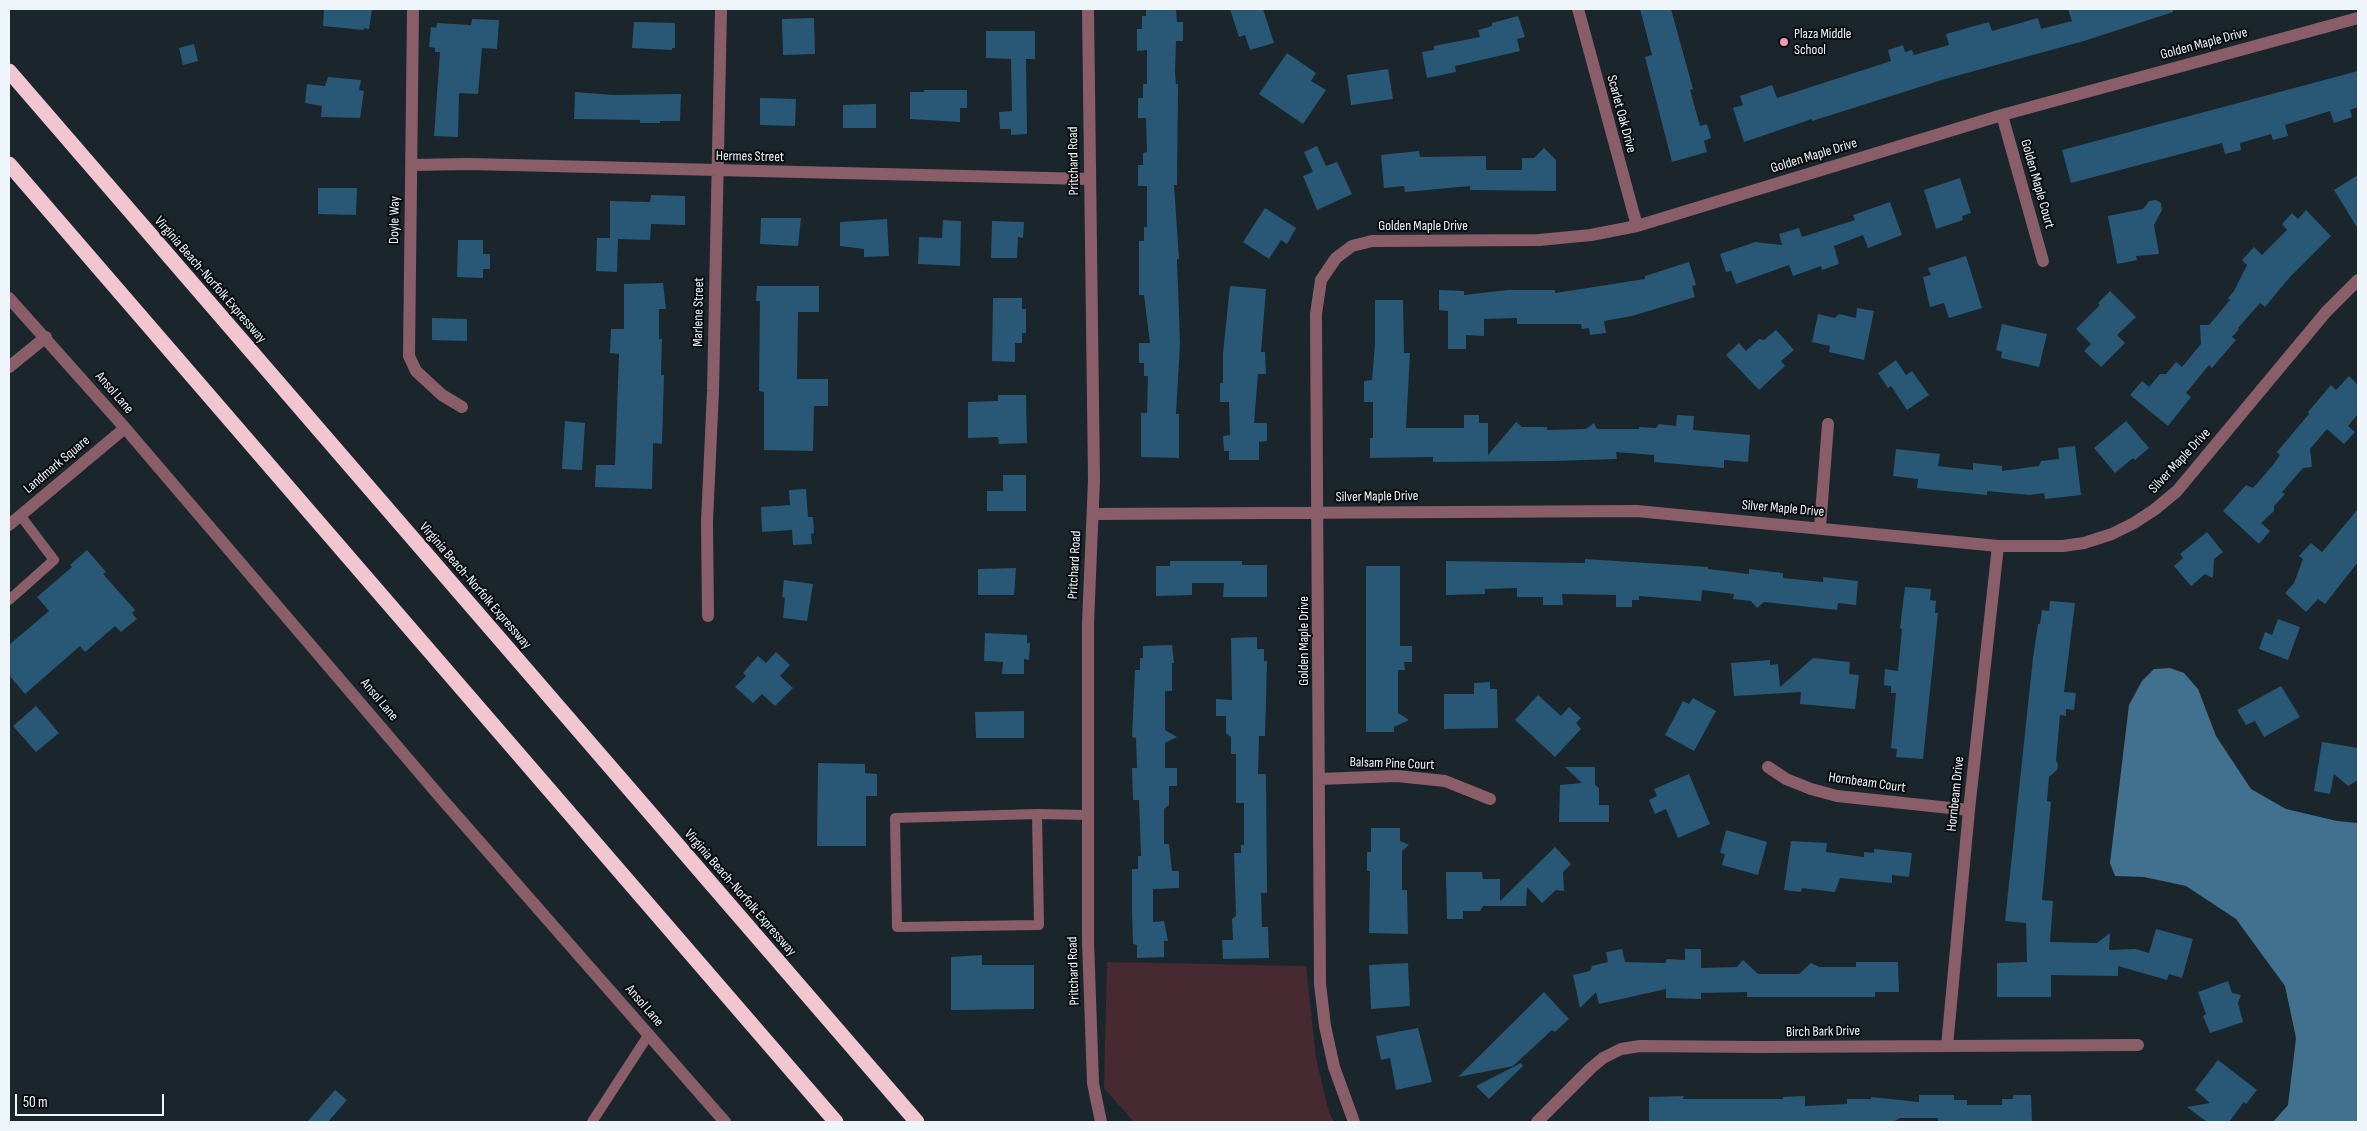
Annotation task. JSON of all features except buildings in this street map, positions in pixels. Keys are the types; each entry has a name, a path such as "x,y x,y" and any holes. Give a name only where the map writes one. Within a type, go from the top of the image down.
{"highway":[{"name":"Virginia Beach-Norfolk Expressway","path":"9,71 917,1122"},
{"path":"9,164 836,1122"}],"street":[{"name":"Doyle Way","path":"413,9 409,356 416,371 442,395 462,407"},
{"name":"Marlene Street","path":"708,616 708,521 713,391 721,9"},
{"name":"Pritchard Road","path":"1088,9 1094,480 1088,623 1088,941 1093,1083 1101,1122"},
{"name":"Scarlet Oak Drive","path":"1578,9 1636,226"},
{"name":"Golden Maple Drive","path":"1354,1122 1334,1067 1325,1026 1320,984 1316,314 1321,280 1336,258 1352,246 1372,240 1539,240 1590,235 1636,226 2002,115 2358,18"},
{"name":"Golden Maple Court","path":"2002,115 2043,261"},
{"name":"Hermes Street","path":"411,165 1089,179"},
{"name":"Silver Maple Drive","path":"1093,514 1579,509 1637,511 1820,527 1998,546 2062,546 2084,543 2112,534 2154,510 2177,491 2326,312 2358,280"},
{"name":"Ansol Lane","path":"9,298 46,337 442,799 725,1122"},
{"path":"9,367 46,337"},
{"path":"1820,527 1828,424"},
{"name":"Landmark Square","path":"9,525 125,428"},
{"name":"Hornbeam Drive","path":"1947,1046 1969,810 1998,546"},
{"name":"Hornbeam Court","path":"1768,767 1786,779 1811,789 1838,796 1969,810"},
{"name":"Balsam Pine Court","path":"1319,779 1397,776 1446,780 1490,799"},
{"name":"Birch Bark Drive","path":"1537,1122 1590,1068 1603,1058 1621,1049 1640,1046 2138,1045"}],"lane":[{"path":"9,600 54,560 20,515"},
{"path":"1037,814 1039,925 897,927 895,818 1037,814 1088,815"},
{"path":"592,1122 649,1034"}],"shaded area":[{"path":"1107,962 1306,966 1316,1058 1329,1112 1334,1122 1134,1122 1104,1088"}],"water":[{"path":"2170,668 2184,673 2198,689 2216,736 2251,789 2286,809 2337,821 2358,823 2358,1122 2273,1122 2288,1105 2296,1038 2285,986 2236,919 2186,886 2144,877 2115,876 2110,863 2129,705 2142,681 2154,669"}],"place":[{"name":"Plaza Middle School","path":"1784,42"}]}
